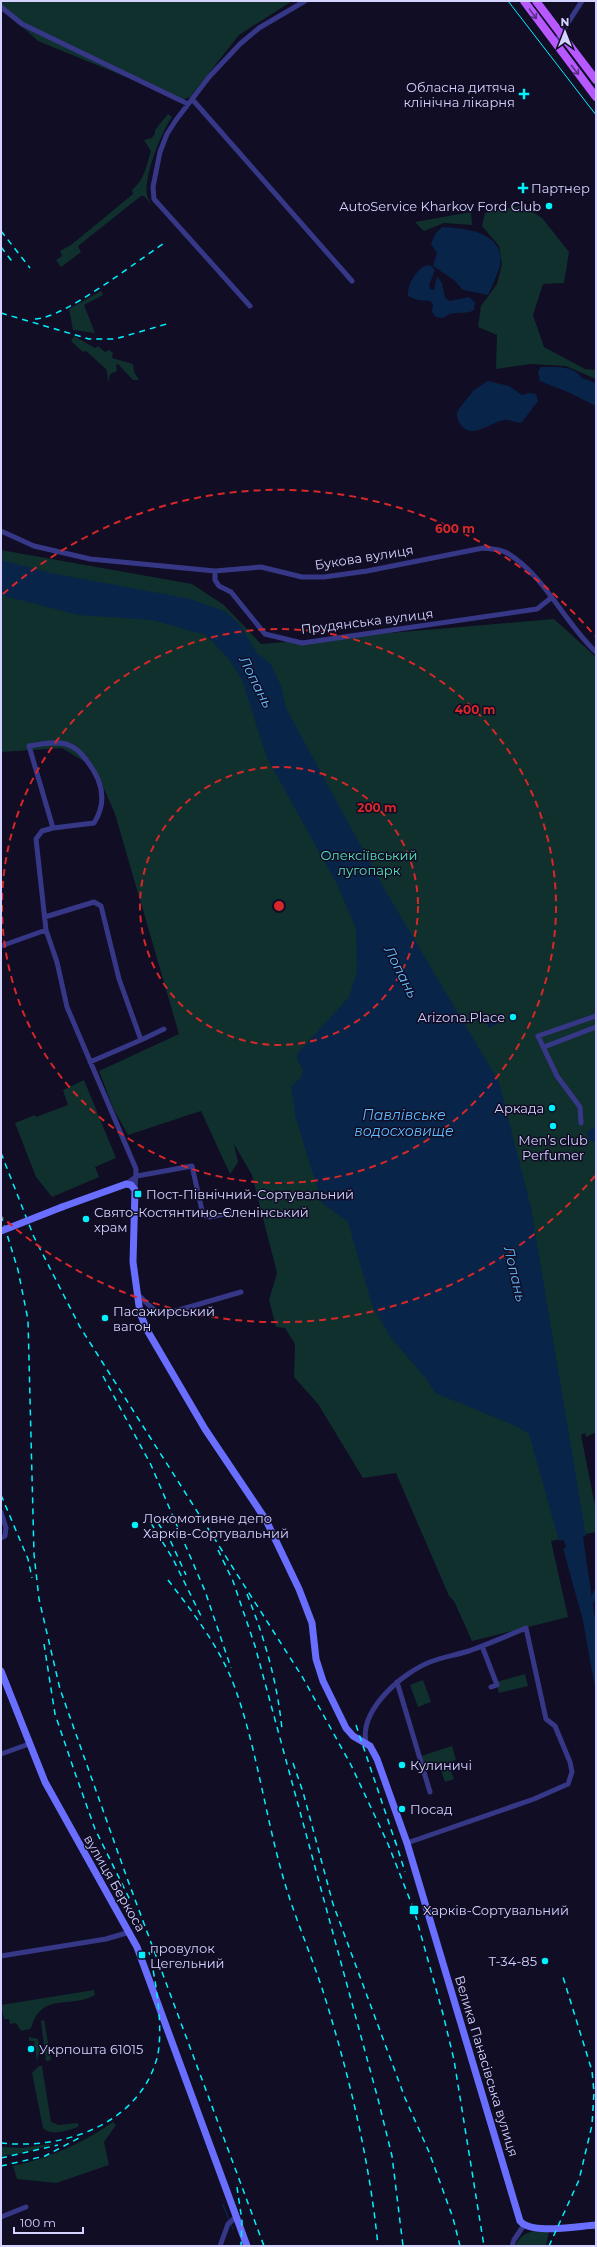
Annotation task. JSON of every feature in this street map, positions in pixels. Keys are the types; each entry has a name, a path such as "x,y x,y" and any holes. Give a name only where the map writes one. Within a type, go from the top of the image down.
{"main road":[{"path":"524,1 596,97"},
{"path":"536,1 596,80"}],"street":[{"path":"250,306 154,199 153,192 155,175 164,140 188,104 209,77 258,28 305,1"},
{"path":"555,43 582,1"},
{"path":"1,7 22,24 188,104"},
{"path":"192,99 352,281"},
{"name":"Букова вулиця","path":"1,530 34,546 84,558 215,571 261,567 290,575 324,577 483,548 506,553 533,575 550,598 596,652"},
{"name":"Прудянська вулиця","path":"215,571 215,580 219,586 231,592 265,634 302,643 537,609 550,598"},
{"name":"Велика Панасівська вулиця","path":"53,828 29,746 58,742 78,750 94,769 103,790 100,814 94,823 53,828 42,831 36,839 46,930 57,962 68,1007 90,1062 127,1146 137,1176 135,1190 133,1262 140,1312 147,1330 205,1429 266,1520 299,1589 312,1623 316,1659 320,1674 342,1721 353,1736 366,1743 377,1759 407,1843 517,2212 524,2225"},
{"path":"45,917 94,902 101,906 119,979 141,1040"},
{"path":"1,946 46,930"},
{"path":"581,1123 580,1107 557,1076 538,1036 596,1016"},
{"path":"544,1047 596,1027"},
{"path":"90,1062 164,1030"},
{"path":"1,1231 126,1184 137,1176 192,1166 203,1215 210,1217 233,1212"},
{"path":"126,1184 131,1185 135,1190"},
{"path":"138,1295 154,1311 162,1313 172,1312 241,1292"},
{"path":"1,1512 6,1528 6,1534 1,1538"},
{"path":"366,1743 365,1726 370,1714 397,1682 430,1662 482,1646 526,1628 546,1719 555,1726 570,1762 571,1776 568,1784 534,1799 407,1843"},
{"path":"482,1646 497,1686 491,1688"},
{"name":"вулиця Беркоса","path":"2,1674 45,1782 130,1932 232,2221 247,2246"},
{"path":"397,1682 430,1792"},
{"path":"1,1754 29,1744"},
{"path":"1,1956 106,1939 130,1932"},
{"path":"1,2216 26,2207"},
{"path":"220,2246 232,2221"},
{"path":"512,2246 514,2240 524,2225 534,2229 596,2225"}],"green space":[{"path":"1,1 292,1 239,35 190,97 182,100 38,41 1,8"},
{"path":"168,114 172,117 158,143 148,177 147,196 153,206 144,196 141,196 78,246 81,252 61,267 56,260 62,256 60,251 71,245 133,194 132,190 142,177 151,151 144,140 152,138 155,130"},
{"path":"524,205 543,219 569,252 564,283 543,284 533,315 544,347 585,369 596,370 596,379 566,366 531,364 496,369 497,335 478,327 481,306 497,284 502,264 499,246 482,226 485,213"},
{"path":"471,212 472,225 444,223 424,231 415,222"},
{"path":"101,291 103,295 84,305 95,333 73,330 69,309"},
{"path":"74,336 95,348 98,346 105,352 109,350 113,353 112,358 133,364 134,372 139,380 133,380 118,364 116,365 117,371 110,374 108,383 107,370 86,351 83,352 71,341"},
{"name":"Олексіївський лугопарк","path":"1,550 192,584 224,605 261,644 554,619 596,657 596,1432 586,1437 585,1433 581,1435 596,1511 596,1532 551,1541 568,1617 472,1641 454,1601 449,1596 396,1473 363,1478 318,1404 294,1377 295,1344 285,1328 276,1327 269,1300 277,1273 252,1175 234,1144 238,1162 230,1174 201,1111 128,1135 114,1110 99,1071 179,1034 115,814 95,768 62,748 1,752"},
{"path":"84,1080 116,1158 95,1167 99,1177 52,1197 36,1177 15,1123 68,1105 63,1090"},
{"path":"525,1674 528,1686 499,1693 496,1682"},
{"path":"423,1680 431,1702 418,1707 410,1685"},
{"path":"452,1746 456,1760 426,1770 421,1756"},
{"path":"448,1764 454,1779 445,1782 440,1767"},
{"path":"94,1990 95,1995 86,1999 58,2003 43,2009 37,2015 30,2029 21,2031 16,2023 10,2024 9,2019 4,2019 1,2005"},
{"path":"44,2020 51,2060 46,2061 41,2021"},
{"path":"29,2037 38,2039 40,2050 37,2061 34,2041 29,2041"},
{"path":"39,2066 42,2066 51,2122 59,2125 76,2123 79,2124 78,2127 55,2132 47,2131 43,2128 32,2073"},
{"path":"113,2122 116,2125 104,2142 109,2165 56,2183 17,2179 13,2166 39,2159 65,2149"},
{"path":"57,2143 24,2153 1,2156 1,2147 23,2148"},
{"path":"549,2230 546,2246 515,2246 521,2237 529,2232"}],"water":[{"path":"442,227 474,231 492,240 498,247 500,257 499,269 488,295 463,290 454,280 433,266 437,253 431,244 435,234"},
{"path":"427,265 431,266 435,270 429,285 430,289 434,290 437,276 442,283 445,298 450,301 469,297 475,302 474,310 466,313 447,315 443,318 436,317 432,312 433,304 430,301 417,300 408,296 409,287 416,273"},
{"path":"541,367 558,367 569,369 579,374 582,378 596,383 596,406 570,393 540,381 538,372"},
{"path":"488,381 509,386 522,395 529,393 536,394 538,401 522,422 504,420 476,431 465,429 458,419 458,410 474,390"},
{"name":"Павлівське водосховище","path":"1,560 51,573 191,599 226,612 240,625 257,653 271,664 281,686 286,708 382,885 499,1082 531,1208 586,1536 583,1537 596,1626 596,1693 583,1621 563,1548 566,1548 564,1540 559,1541 529,1434 516,1426 435,1393 425,1377 391,1338 372,1305 348,1222 322,1203 296,1119 291,1087 301,1077 303,1070 298,1061 297,1054 349,997 357,972 356,929 338,886 267,758 242,680 228,658 206,635 152,620 78,615 1,595"},
{"path":"500,1013 504,1020 489,1028 486,1021"},
{"path":"596,1127 596,1142 589,1140 587,1133 590,1129"}],"waterway":[{"path":"589,1607 596,1592"},
{"path":"223,2205 233,2229"}],"tram line":[{"path":"508,1 596,115"}],"railway":[{"path":"1,231 30,268"},
{"path":"35,319 63,310 81,300 163,244"},
{"path":"1,247 14,264"},
{"path":"1,313 89,339 115,339 170,323"},
{"path":"1,1153 34,1237 80,1327 303,1678 351,1765 388,1844 414,1910 443,2014 454,2060 484,2246"},
{"path":"1,1215 18,1270 28,1320 34,1554 39,1599 60,1689 127,1878 264,2246"},
{"path":"103,1376 151,1465 205,1591 231,1668"},
{"path":"1,1495 28,1559 32,1578"},
{"path":"151,1523 173,1559 203,1620"},
{"path":"158,1523 171,1542 186,1575"},
{"path":"218,1550 233,1581 255,1646 378,2099 392,2156 403,2246"},
{"path":"168,1580 206,1631 222,1659 235,1688 243,1712 286,1887 322,1989 352,2094 365,2154 378,2246"},
{"path":"247,1594 269,1660 277,1694 282,1729"},
{"path":"44,1644 55,1714 95,1829 131,1902"},
{"path":"356,1725 396,1844"},
{"path":"293,1763 303,1792 333,1904 405,2098 429,2152 453,2218 460,2246"},
{"path":"395,1840 405,1872"},
{"path":"1,2143 25,2144 49,2142 73,2137 96,2128 116,2116 134,2100 148,2081 157,2058 159,2047 160,2034 158,2005 149,1952"},
{"path":"549,2246 579,2180 592,2125 594,2092 592,2071 563,1977"},
{"path":"1,2166 45,2156 79,2138"},
{"path":"1,2158 58,2145"},
{"path":"237,2187 242,2221 241,2246"}],"place":[{"name":"Обласна дитяча клінічна лікарня","path":"524,94"},
{"name":"Партнер","path":"523,188"},
{"name":"AutoService Kharkov Ford Club","path":"549,206"},
{"name":"Arizona.Place","path":"513,1017"},
{"name":"Аркада","path":"552,1108"},
{"name":"Men’s club Perfumer","path":"553,1126"},
{"name":"Пост-Північний-Сортувальний","path":"138,1194"},
{"name":"Свято-Костянтино-Єленінський храм","path":"86,1219"},
{"name":"Пасажирський вагон","path":"105,1318"},
{"name":"Локомотивне депо Харків-Сортувальний","path":"135,1525"},
{"name":"Кулиничі","path":"402,1765"},
{"name":"Посад","path":"402,1809"},
{"name":"Харків-Сортувальний","path":"414,1910"},
{"name":"провулок Цегельний","path":"142,1955"},
{"name":"Т-34-85","path":"545,1961"},
{"name":"Укрпошта 61015","path":"31,2049"}],"water label":[{"name":"Лопань","path":"256,682"},
{"name":"Лопань","path":"401,972"},
{"name":"Лопань","path":"515,1274"}]}
